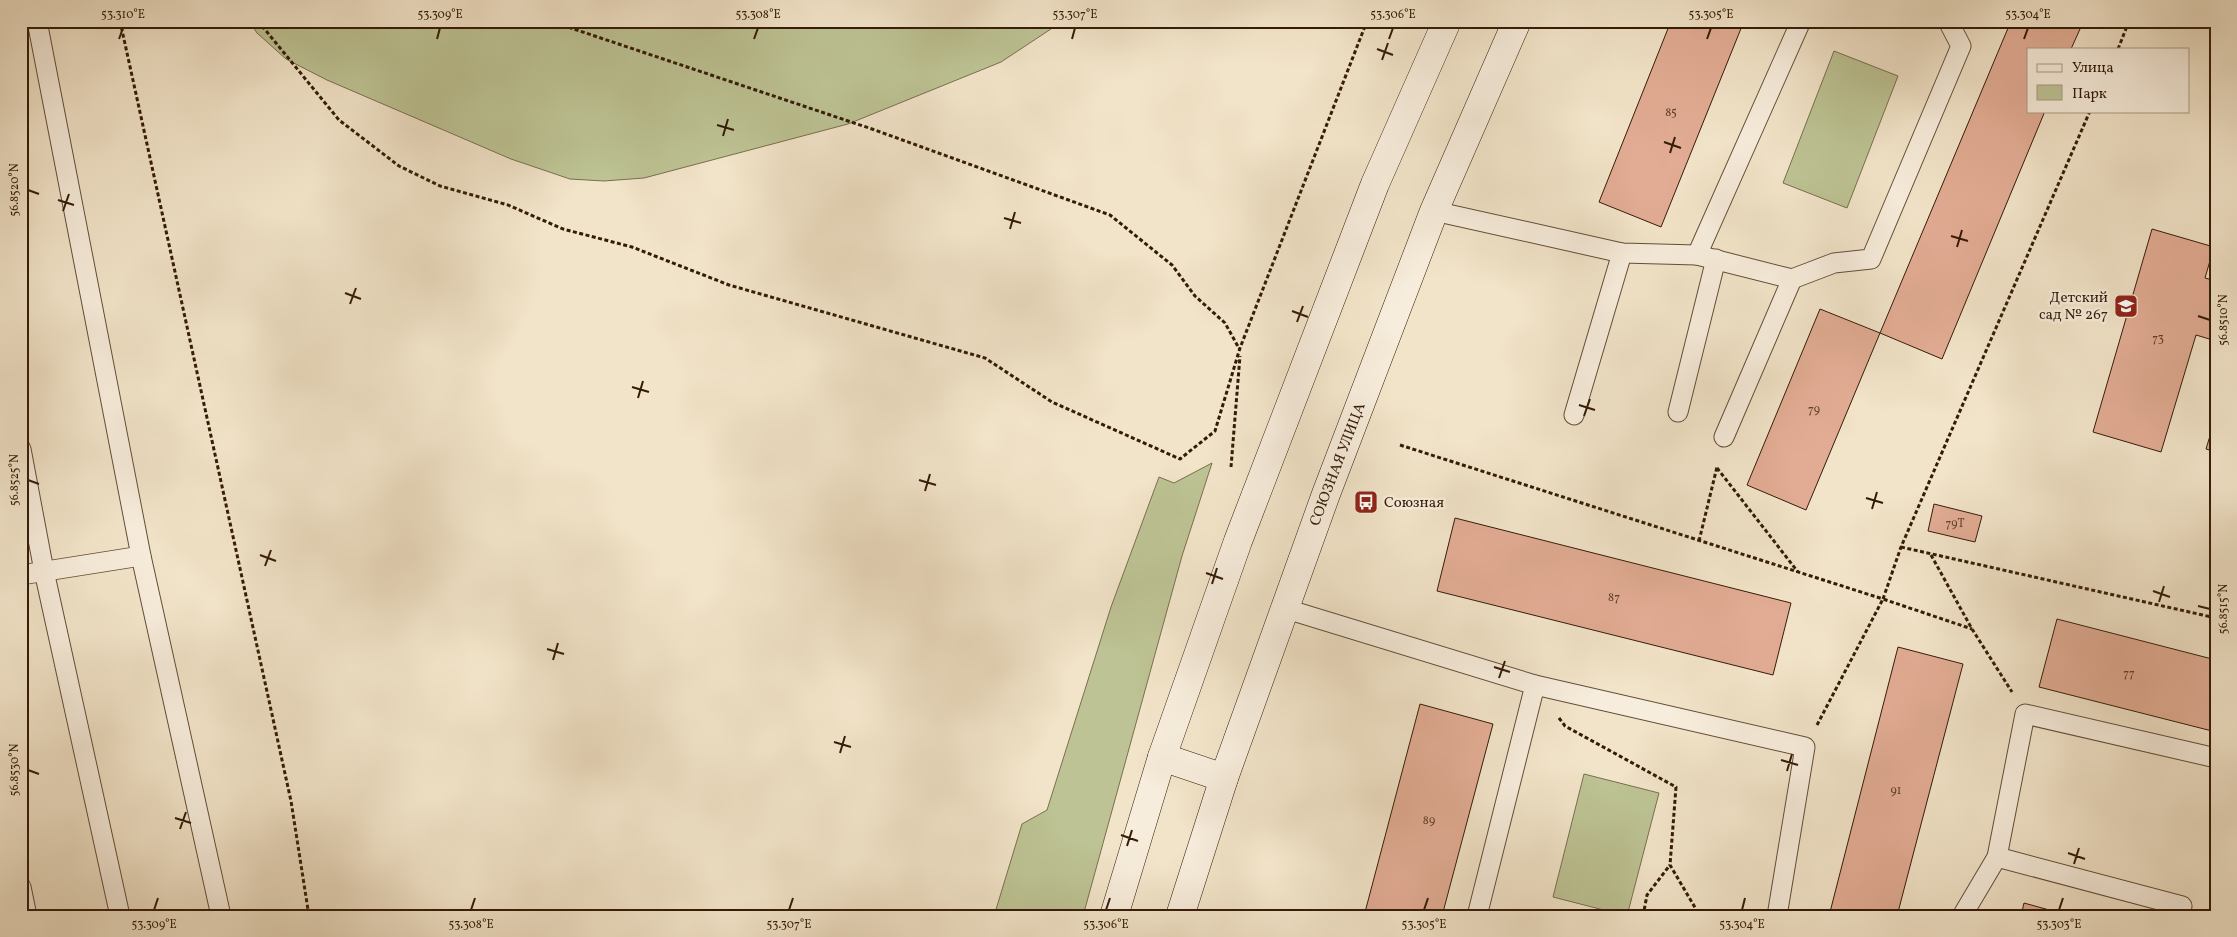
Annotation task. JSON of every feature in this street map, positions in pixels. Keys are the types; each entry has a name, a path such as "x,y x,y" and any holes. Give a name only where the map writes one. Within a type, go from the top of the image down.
{"main road":[{"path":"1114,916 1162,757 1248,515 1375,184 1447,21"},
{"name":"СОЮЗНАЯ УЛИЦА","path":"1180,916 1224,778 1283,608 1434,211 1517,21"},
{"path":"1162,757 1224,778"}],"lane":[{"path":"37,21 141,556 221,916"},
{"path":"1697,255 1801,21"},
{"path":"1434,211 1622,253 1697,255 1792,279 1834,263 1871,259 1960,46 1948,21"},
{"path":"1574,415 1622,253"},
{"path":"1678,412 1716,259"},
{"path":"1724,437 1792,279"},
{"path":"21,449 44,571 120,916"},
{"path":"21,574 141,556"},
{"path":"1283,608 1535,685 1805,747 1777,916"},
{"path":"1477,916 1535,685"},
{"path":"1962,916 1996,857 2025,714 2216,758"},
{"path":"1996,857 2182,906"},
{"path":"21,888 27,916"}],"path":[{"path":"120,21 291,801 309,916"},
{"path":"258,21 339,120 399,166 440,186 508,205 563,229 632,247 729,285 985,358 1052,402 1180,458 1215,431 1240,348 1367,21"},
{"path":"550,21 862,126 1110,215 1172,265 1195,296 1225,323 1240,348 1231,470"},
{"path":"2118,48 2130,21"},
{"path":"1805,747 1883,599 1901,547 2090,112"},
{"path":"1699,541 1724,437"},
{"path":"1400,446 1972,629"},
{"path":"1716,468 1798,572"},
{"path":"1901,547 2216,618"},
{"path":"1931,555 1972,629 2025,714"},
{"path":"1535,685 1565,726 1676,787 1670,865 1647,895 1642,916"},
{"path":"1670,865 1700,916"}],"green space":[{"path":"249,21 1063,21 1001,62 848,124 644,178 604,181 570,179 511,159 327,80 286,59 257,33"},
{"path":"1834,51 1898,76 1847,208 1783,183"},
{"path":"1212,463 1182,556 1083,916 994,916 1022,824 1047,810 1111,607 1159,477 1174,483"},
{"path":"1584,774 1659,793 1627,916 1553,897"}],"building":[{"path":"1671,21 1744,21 1661,227 1599,202"},
{"path":"2011,21 2061,21 2080,29 2071,48 2027,48 2027,112 2045,112 1942,359 1880,333"},
{"path":"2152,229 2214,247 2205,278 2216,281 2216,341 2196,335 2161,452 2093,432"},
{"path":"1820,309 1880,333 1806,510 1747,485"},
{"path":"2216,416 2216,452 2206,449"},
{"path":"1934,504 1982,516 1975,542 1928,531"},
{"path":"1455,518 1791,603 1773,675 1437,591"},
{"path":"2057,619 2216,660 2216,732 2039,687"},
{"path":"1898,647 1963,664 1897,916 1829,916"},
{"path":"1420,704 1493,724 1442,916 1364,916"},
{"path":"2024,903 2071,916 2021,916"}],"place":[{"name":"Детский сад № 267","path":"2126,306"},
{"name":"Союзная","path":"1366,502"}]}
